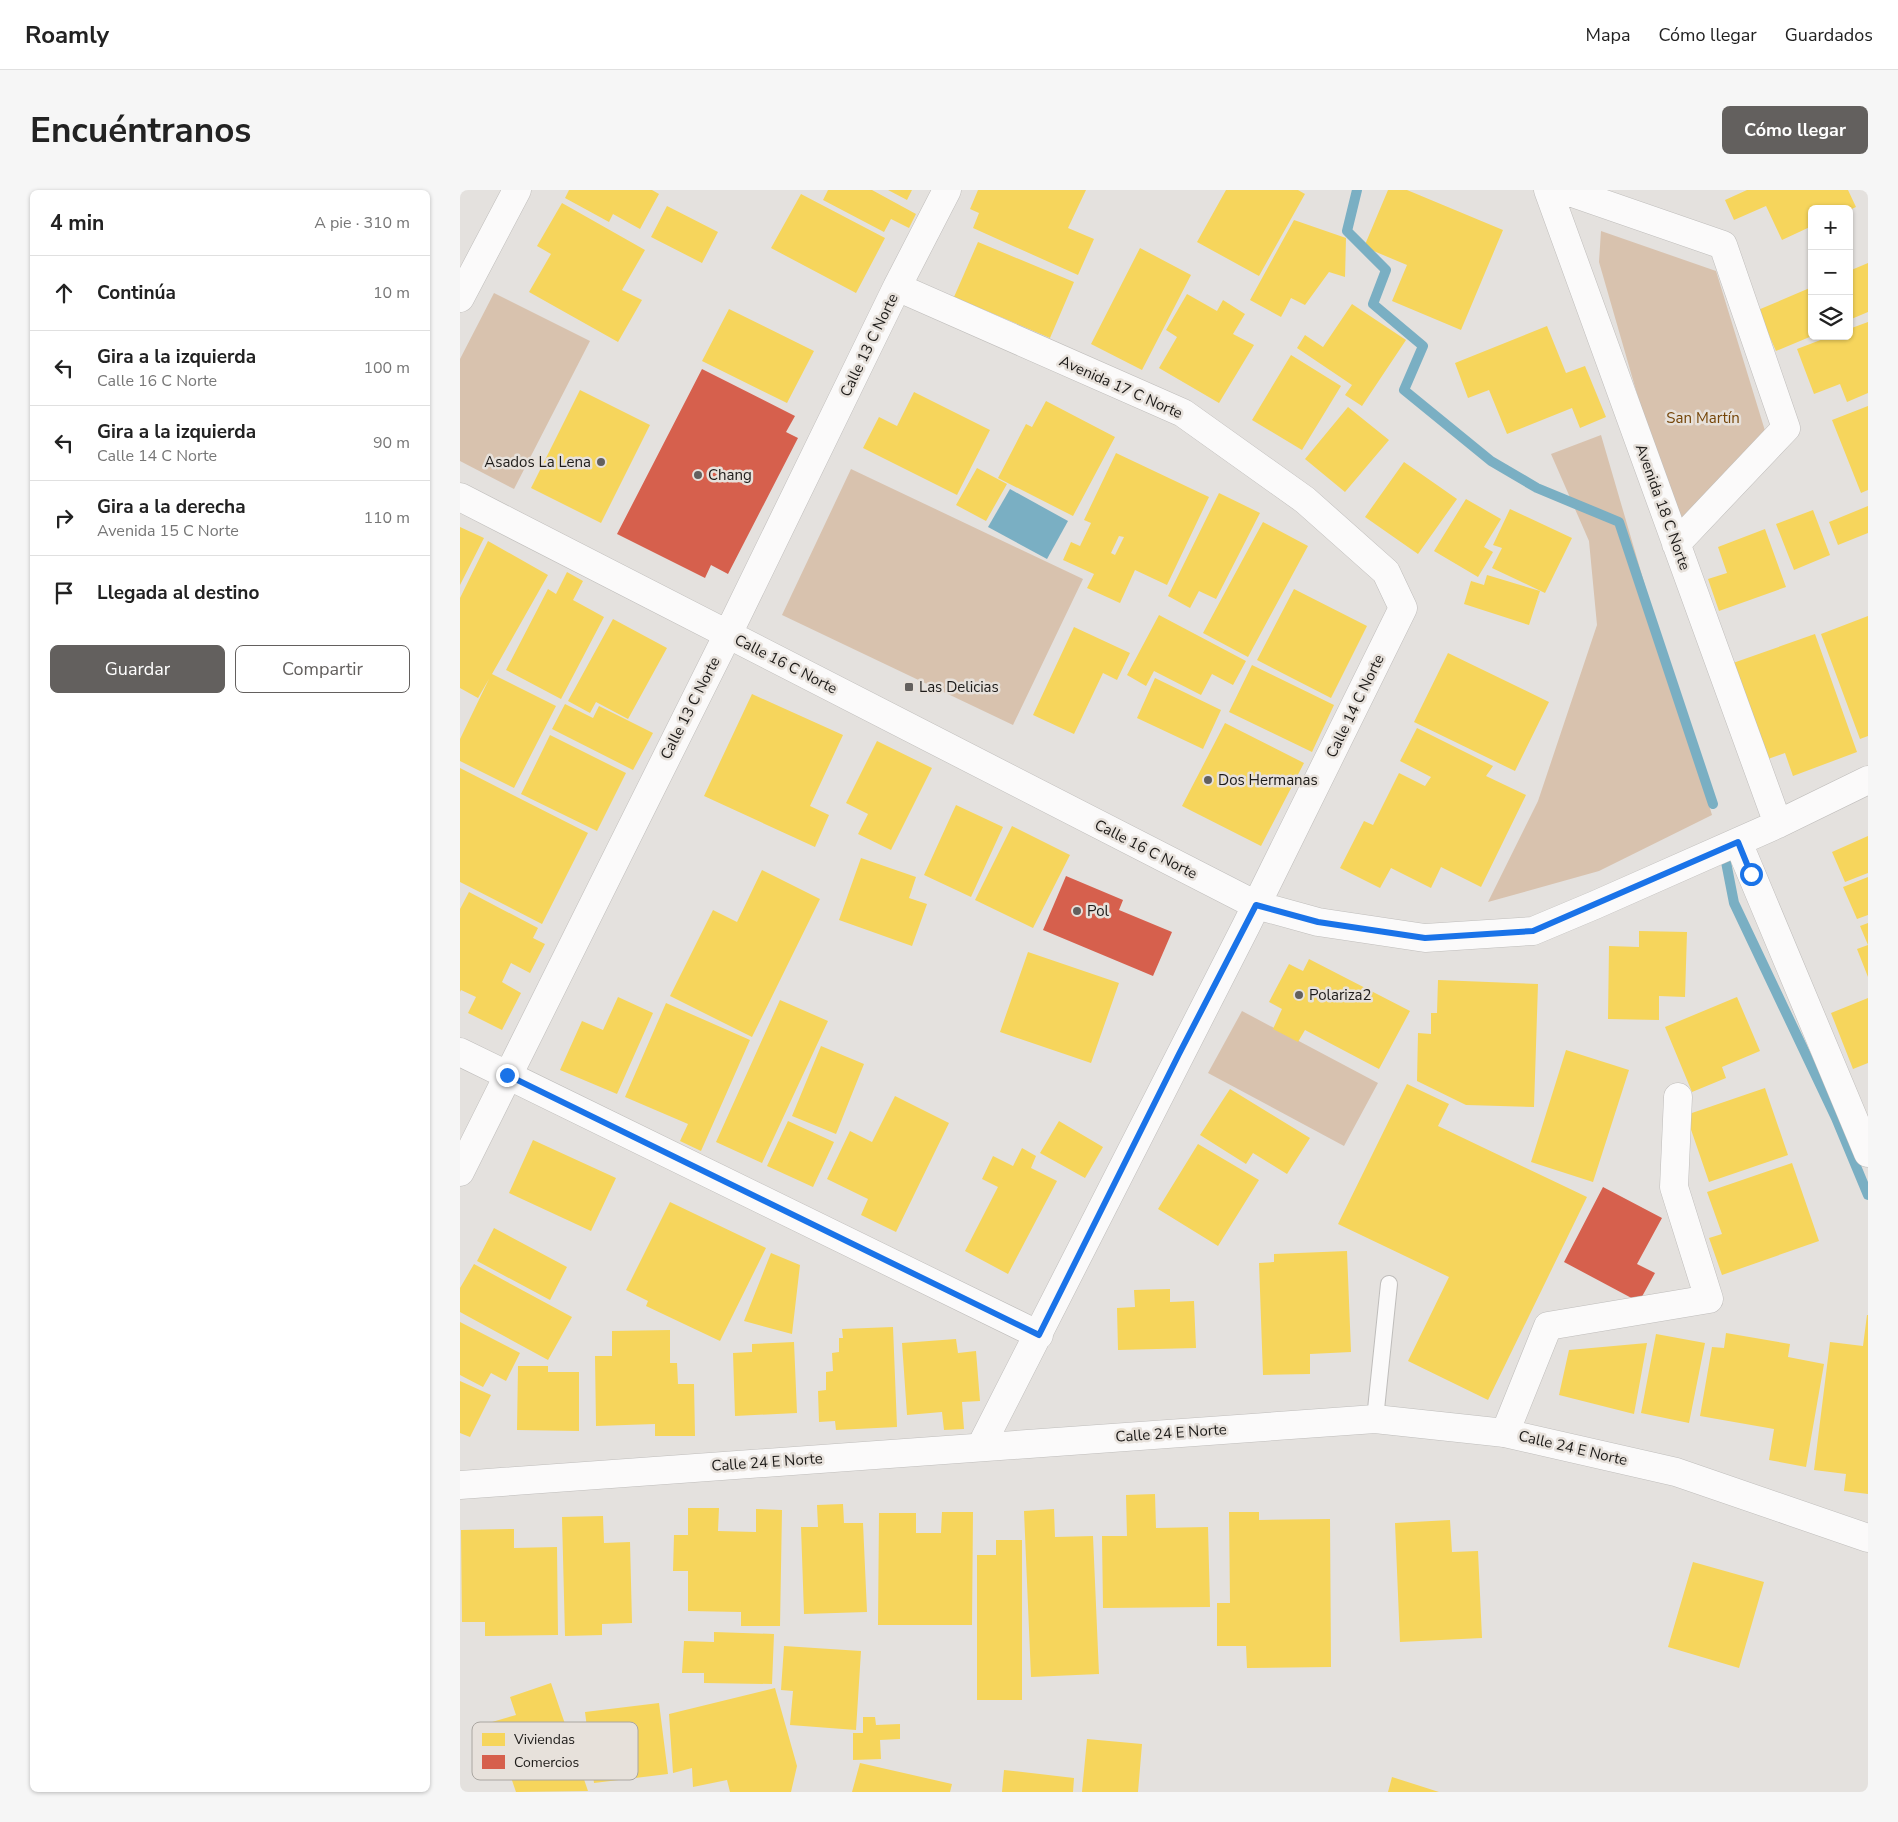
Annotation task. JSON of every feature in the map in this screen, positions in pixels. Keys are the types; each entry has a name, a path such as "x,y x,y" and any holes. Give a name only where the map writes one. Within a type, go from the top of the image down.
{"street":[{"path":"460,298 517,190"},
{"name":"Calle 13 C Norte","path":"460,1172 947,190"},
{"name":"Avenida 18 C Norte","path":"1548,190 1778,824"},
{"path":"1564,190 1723,245 1786,428 1676,544"},
{"name":"Avenida 17 C Norte","path":"897,288 1183,413 1313,506 1386,572 1403,608"},
{"name":"Calle 16 C Norte","path":"460,497 1256,905 1318,922 1425,938 1533,931 1778,824 1868,780"},
{"name":"Calle 14 C Norte","path":"981,1446 1256,905 1403,608"},
{"path":"1738,842 1868,1153"},
{"path":"460,1052 1039,1335"},
{"path":"1505,1433 1548,1326 1709,1299 1674,1187 1678,1097"},
{"name":"Calle 24 E Norte","path":"460,1485 1375,1419 1505,1433 1676,1472 1868,1538"}],"lane":[{"path":"1375,1419 1389,1284"}],"green space":[{"name":"San Martín","path":"1601,231 1716,271 1766,434 1676,529 1599,262"},
{"path":"494,293 590,341 514,489 460,461 460,359"},
{"path":"1601,435 1712,815 1599,871 1488,902 1538,801 1597,625 1589,541 1551,454"},
{"path":"851,469 1083,579 1013,725 782,615"},
{"path":"1242,1011 1378,1083 1344,1146 1208,1073"}],"water":[{"path":"1010,489 1068,521 1047,559 988,527"}],"building: Viviendas":[{"path":"569,190 652,190 659,194 640,229 613,214 609,222 565,198"},
{"path":"828,190 872,190 916,214 909,228 891,219 884,232 823,200"},
{"path":"888,190 912,190 907,200"},
{"path":"978,190 1086,190 1068,228 1094,239 1078,275 973,228 979,213 970,209"},
{"path":"1226,190 1298,190 1305,194 1259,276 1197,242"},
{"path":"1388,190 1407,190 1503,230 1461,330 1392,301 1407,265 1364,247"},
{"path":"1747,190 1848,190 1856,207 1853,208 1853,205 1808,205 1808,228 1782,240 1766,206 1734,220 1725,200"},
{"path":"801,194 885,238 856,293 771,248"},
{"path":"562,203 645,250 622,290 642,300 618,342 529,292 551,254 537,246"},
{"path":"667,206 718,232 702,263 651,237"},
{"path":"1294,220 1346,238 1345,277 1329,272 1305,305 1291,298 1281,317 1250,300"},
{"path":"978,242 1074,282 1050,338 954,297"},
{"path":"1140,248 1191,275 1142,370 1091,344"},
{"path":"1868,263 1868,312 1853,318 1853,295 1853,269"},
{"path":"1808,289 1808,338 1776,351 1758,310"},
{"path":"1187,294 1217,311 1223,300 1245,314 1233,334 1254,345 1219,403 1159,368 1177,337 1166,330"},
{"path":"1352,304 1406,340 1362,406 1345,395 1352,385 1297,348 1305,335 1323,347"},
{"path":"729,309 814,351 787,403 702,361"},
{"path":"1868,322 1868,393 1847,402 1840,384 1814,394 1797,349 1821,340 1853,340 1853,328"},
{"path":"1547,326 1566,373 1585,366 1606,417 1580,428 1572,408 1507,434 1489,390 1468,398 1455,363"},
{"path":"1291,355 1341,386 1302,450 1252,420"},
{"path":"580,390 650,425 601,523 531,488"},
{"path":"914,392 990,430 957,495 863,448 879,417 897,426"},
{"path":"1046,401 1115,437 1073,516 998,478 1026,424 1032,427"},
{"path":"1868,406 1868,490 1861,493 1832,420"},
{"path":"1348,407 1389,440 1345,492 1305,459"},
{"path":"1116,453 1209,497 1167,585 1135,570 1120,603 1087,588 1094,574 1063,560 1071,542 1080,546 1091,523 1084,520","holes":["1119,536 1124,537 1115,555 1111,553"]},
{"path":"1404,462 1457,499 1418,554 1365,517"},
{"path":"977,468 1007,484 986,521 956,505"},
{"path":"1219,493 1260,513 1216,599 1199,591 1190,608 1168,596"},
{"path":"1466,499 1501,519 1484,547 1493,552 1478,577 1434,551"},
{"path":"1868,506 1868,533 1838,545 1829,522"},
{"path":"1510,509 1572,538 1545,593 1492,568 1502,548 1493,545"},
{"path":"1813,510 1830,555 1794,570 1776,524"},
{"path":"1263,522 1308,546 1248,657 1203,633"},
{"path":"460,527 484,538 460,585"},
{"path":"1765,529 1786,587 1719,611 1708,579 1727,573 1718,547"},
{"path":"488,541 548,575 492,674 556,706 514,788 460,761 460,739 489,679 478,698 460,688 460,598"},
{"path":"567,572 583,581 573,600 604,617 561,699 506,670 548,589 556,594"},
{"path":"1487,575 1540,591 1529,625 1464,604 1471,581 1484,585"},
{"path":"1294,589 1367,626 1331,698 1257,660"},
{"path":"1159,615 1246,661 1233,685 1212,674 1201,695 1154,671 1146,686 1127,675"},
{"path":"1868,616 1868,736 1860,739 1821,634"},
{"path":"613,619 667,648 628,719 596,702 590,713 568,701"},
{"path":"1074,627 1130,653 1117,680 1103,673 1074,734 1033,715"},
{"path":"1815,634 1857,752 1793,776 1785,753 1768,759 1733,663"},
{"path":"1448,653 1549,702 1515,771 1414,722"},
{"path":"1252,665 1334,705 1312,752 1229,712"},
{"path":"1155,678 1221,710 1203,749 1137,718"},
{"path":"752,694 843,735 810,806 829,815 815,847 704,796"},
{"path":"565,704 593,718 599,706 653,733 633,770 552,729"},
{"path":"1225,723 1304,763 1261,846 1182,806"},
{"path":"1417,728 1493,766 1486,776 1526,795 1481,887 1441,867 1431,888 1391,868 1380,888 1340,868 1364,821 1373,825 1399,773 1425,786 1431,777 1400,761"},
{"path":"550,735 626,773 597,831 521,794"},
{"path":"877,741 932,768 891,850 858,834 868,814 846,803"},
{"path":"460,768 588,833 542,924 460,882"},
{"path":"956,805 1003,827 971,897 924,875"},
{"path":"1012,826 1070,855 1033,928 975,900"},
{"path":"1868,836 1868,873 1845,882 1832,852"},
{"path":"861,858 916,877 909,898 927,904 912,946 839,920"},
{"path":"762,870 820,899 752,1037 670,996 713,910 737,922"},
{"path":"1868,877 1868,915 1857,919 1843,887"},
{"path":"469,892 538,928 533,938 545,944 530,973 511,963 502,982 521,993 502,1030 468,1013 476,997 461,990 460,992 460,909"},
{"path":"1868,923 1868,945 1860,926"},
{"path":"1639,931 1687,932 1685,997 1659,996 1659,1020 1608,1019 1609,946 1639,947"},
{"path":"1868,945 1868,977 1857,949"},
{"path":"1028,952 1119,983 1091,1063 1000,1032"},
{"path":"1309,959 1410,1011 1379,1069 1305,1030 1298,1042 1273,1029 1282,1009 1269,1002 1289,964 1303,971"},
{"path":"1438,980 1538,984 1534,1107 1466,1105 1417,1081 1418,1033 1431,1034 1431,1013 1437,1013"},
{"path":"618,997 653,1013 617,1094 560,1070 582,1021 603,1030"},
{"path":"1737,997 1760,1051 1722,1067 1726,1078 1692,1092 1665,1027"},
{"path":"1868,998 1868,1063 1853,1069 1831,1013"},
{"path":"780,1000 828,1021 762,1163 716,1142"},
{"path":"666,1003 750,1040 701,1151 680,1141 688,1124 625,1097"},
{"path":"821,1046 864,1064 836,1134 792,1116"},
{"path":"1566,1050 1629,1070 1593,1182 1531,1162"},
{"path":"1407,1084 1449,1104 1438,1126 1587,1197 1488,1400 1408,1361 1449,1277 1338,1224"},
{"path":"1765,1088 1788,1155 1709,1182 1686,1115"},
{"path":"1230,1089 1310,1138 1287,1174 1253,1153 1246,1164 1200,1135"},
{"path":"895,1096 949,1123 896,1232 861,1215 868,1199 827,1179 850,1131 872,1142"},
{"path":"788,1121 834,1142 813,1187 767,1166"},
{"path":"1059,1121 1103,1147 1085,1178 1040,1153"},
{"path":"533,1140 616,1178 591,1231 509,1193"},
{"path":"1198,1144 1259,1180 1218,1246 1158,1209"},
{"path":"1022,1148 1036,1156 1031,1168 1057,1181 1008,1274 965,1251 998,1187 982,1179 993,1156 1013,1166"},
{"path":"1792,1163 1819,1241 1722,1275 1709,1238 1722,1234 1707,1192"},
{"path":"670,1202 766,1248 720,1341 646,1306 648,1301 626,1290"},
{"path":"494,1228 567,1267 550,1300 477,1261"},
{"path":"1347,1251 1351,1352 1310,1354 1310,1374 1263,1375 1259,1263 1274,1262 1274,1254"},
{"path":"771,1253 800,1265 792,1334 744,1321"},
{"path":"474,1264 572,1317 548,1360 460,1312 460,1288"},
{"path":"1170,1289 1170,1302 1194,1301 1196,1348 1118,1350 1117,1308 1135,1307 1134,1290"},
{"path":"1867,1315 1868,1494 1844,1491 1846,1474 1814,1470 1830,1342 1863,1346"},
{"path":"460,1322 520,1353 506,1381 491,1373 483,1387 460,1375"},
{"path":"893,1327 897,1427 836,1430 835,1421 819,1422 818,1391 826,1390 826,1372 833,1371 832,1353 839,1352 839,1338 843,1338 842,1329"},
{"path":"670,1330 670,1363 677,1363 678,1384 694,1384 695,1436 655,1436 655,1424 596,1426 595,1356 612,1356 612,1331"},
{"path":"1726,1333 1790,1344 1788,1357 1824,1364 1806,1467 1769,1460 1774,1429 1700,1416 1712,1347 1724,1348"},
{"path":"1656,1334 1705,1343 1689,1423 1641,1413"},
{"path":"956,1339 958,1353 976,1351 980,1401 962,1402 964,1429 944,1430 942,1412 907,1415 902,1343"},
{"path":"794,1342 797,1413 735,1416 733,1353 752,1352 752,1344"},
{"path":"1647,1343 1634,1414 1559,1395 1569,1350"},
{"path":"518,1366 548,1366 548,1372 579,1372 579,1431 517,1430"},
{"path":"460,1381 491,1395 470,1437 460,1433"},
{"path":"1155,1494 1156,1528 1208,1527 1210,1607 1103,1608 1102,1536 1127,1536 1126,1495"},
{"path":"843,1504 844,1523 863,1523 867,1612 804,1614 801,1527 818,1527 817,1505"},
{"path":"688,1508 719,1508 718,1531 756,1532 756,1509 782,1510 780,1626 741,1626 741,1612 688,1611 688,1571 673,1571 674,1535 688,1535"},
{"path":"1054,1509 1055,1537 1093,1536 1099,1674 1031,1677 1024,1511"},
{"path":"942,1512 973,1512 972,1625 878,1625 879,1513 916,1513 916,1533 941,1533"},
{"path":"1229,1512 1259,1512 1259,1520 1330,1519 1331,1667 1247,1668 1246,1646 1217,1646 1217,1603 1230,1603"},
{"path":"603,1516 604,1543 630,1542 632,1623 602,1624 602,1635 565,1636 562,1517"},
{"path":"1450,1520 1452,1552 1478,1551 1482,1638 1400,1642 1395,1523"},
{"path":"514,1529 514,1548 557,1547 558,1635 485,1636 485,1622 462,1622 461,1530"},
{"path":"996,1540 1022,1540 1022,1700 977,1700 977,1555 996,1555"},
{"path":"1693,1562 1764,1582 1739,1668 1668,1647"},
{"path":"714,1632 774,1634 772,1684 704,1683 704,1673 682,1673 684,1641 714,1642"},
{"path":"784,1646 861,1651 856,1730 790,1725 793,1691 781,1690"},
{"path":"551,1683 564,1722 492,1722 516,1715 510,1697"},
{"path":"775,1688 797,1766 791,1792 730,1792 727,1780 693,1787 692,1768 673,1773 669,1714"},
{"path":"659,1703 668,1774 638,1778 638,1722 586,1722 585,1712"},
{"path":"863,1717 875,1717 876,1725 900,1724 900,1739 880,1740 881,1759 853,1760 853,1733 863,1733"},
{"path":"1087,1739 1142,1744 1138,1792 1082,1792"},
{"path":"860,1763 952,1784 950,1792 852,1792"},
{"path":"1004,1770 1074,1778 1073,1792 1002,1792"},
{"path":"1392,1777 1439,1792 1388,1792"},
{"path":"512,1780 584,1780 588,1791 516,1792"},
{"path":"594,1780 619,1780 594,1783"}],"building: Comercios":[{"path":"702,369 795,416 786,432 798,438 728,574 711,565 705,578 617,534"},
{"path":"1066,876 1123,900 1119,910 1172,932 1153,976 1043,930"},
{"path":"1603,1187 1662,1218 1637,1264 1655,1273 1639,1302 1564,1262"}],"waterway":[{"path":"1357,190 1347,231 1386,270 1373,304 1423,346 1404,390 1491,461 1537,488 1619,522 1713,804"},
{"path":"1726,862 1734,903 1836,1118 1868,1195"}],"place":[{"name":"Asados La Lena","path":"601,462"},
{"name":"Chang","path":"698,475"},
{"name":"Las Delicias","path":"909,687"},
{"name":"Dos Hermanas","path":"1208,780"},
{"name":"Pol","path":"1077,911"},
{"name":"Polariza2","path":"1299,995"}],"route":[{"path":"507,1075 1039,1335 1179,1054 1256,905 1318,922 1425,938 1533,931 1738,842 1751,874"}]}
